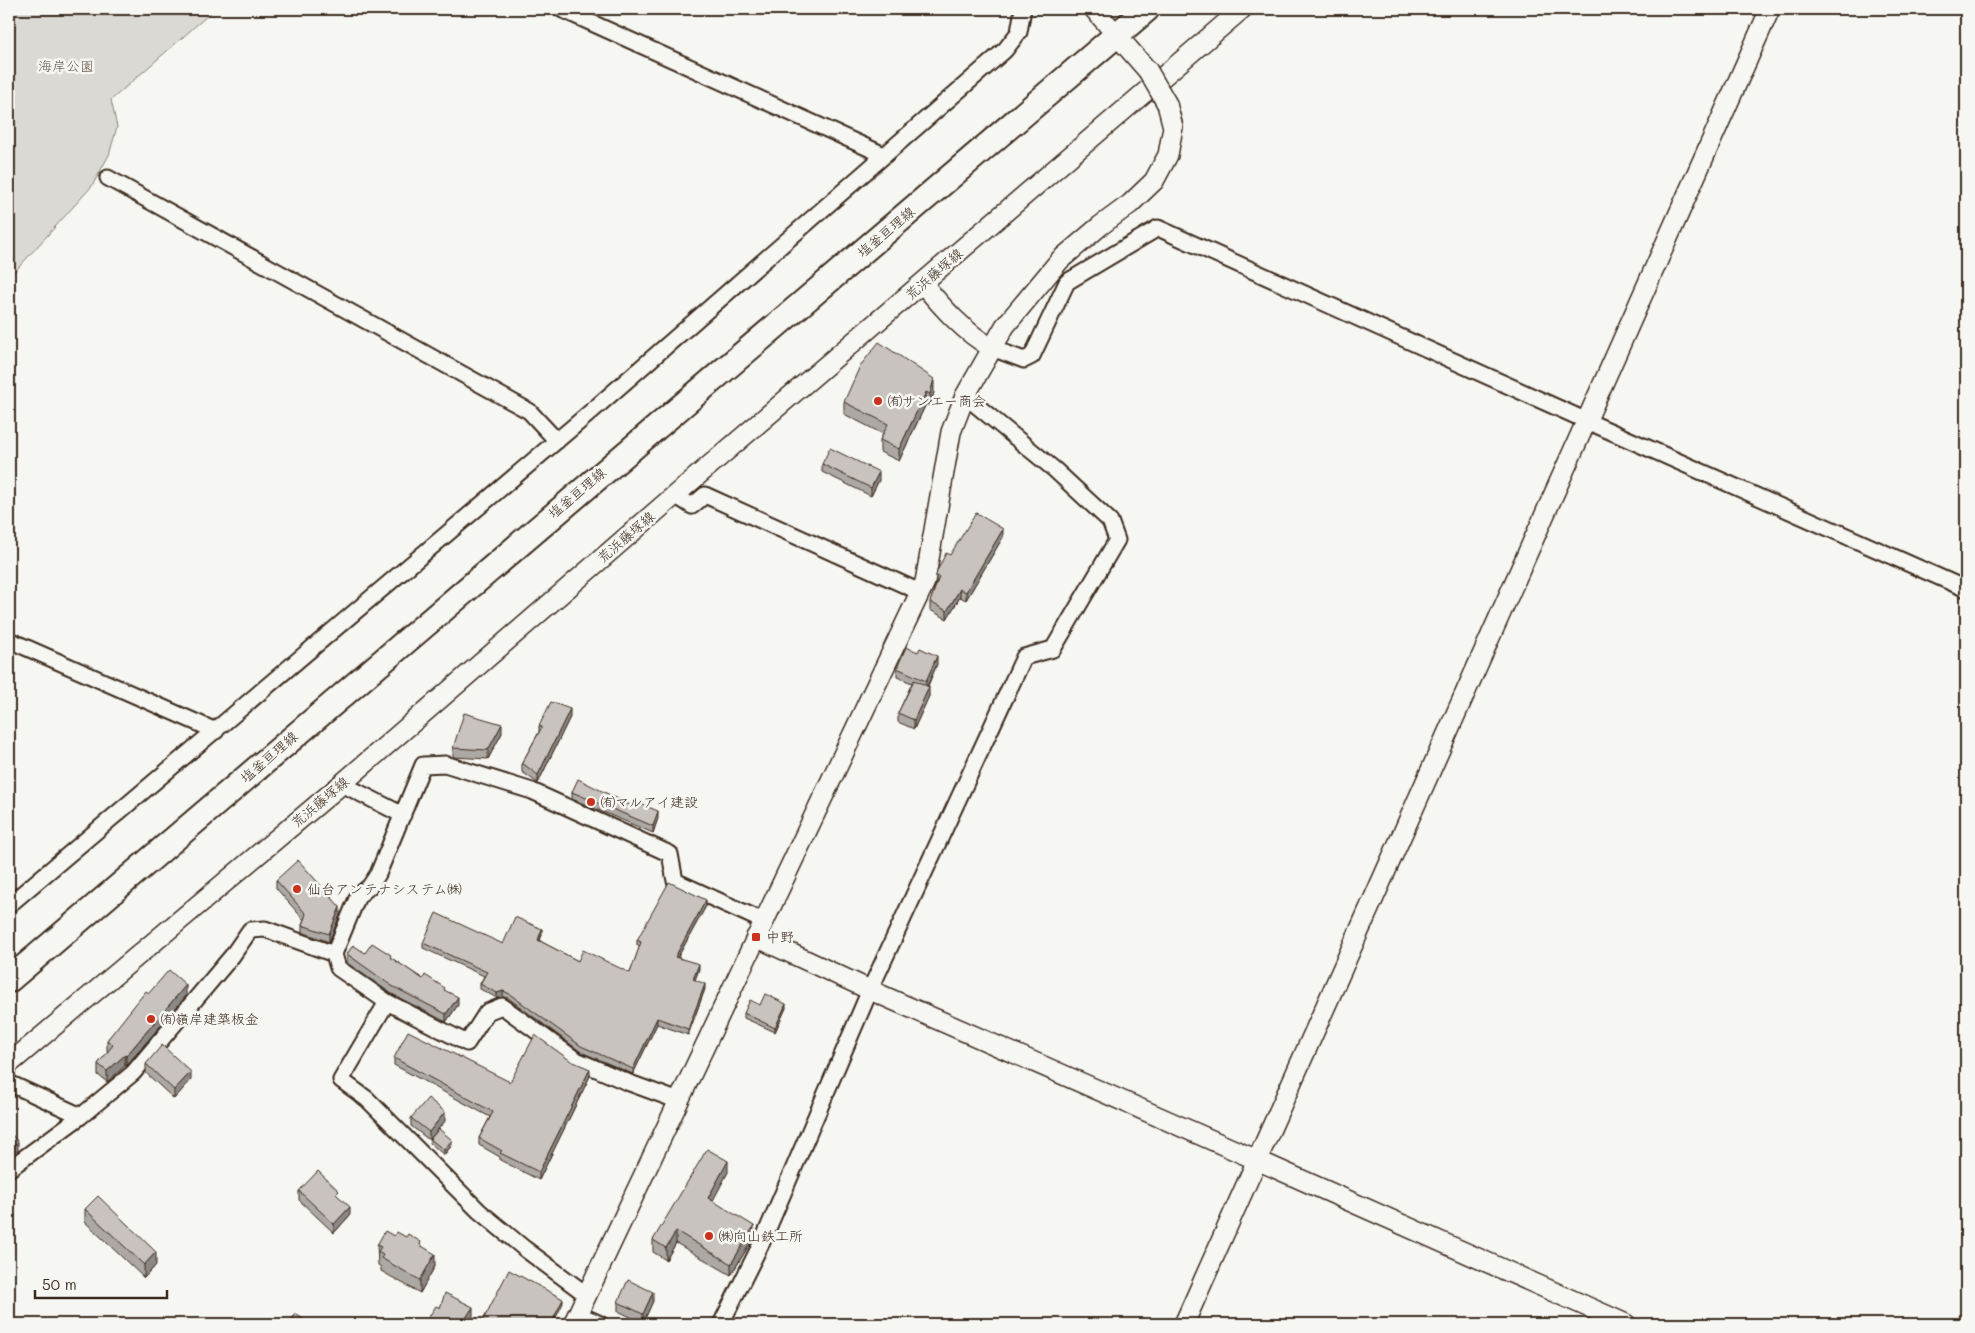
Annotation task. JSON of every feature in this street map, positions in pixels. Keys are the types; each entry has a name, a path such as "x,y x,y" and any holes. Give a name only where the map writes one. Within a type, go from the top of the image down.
{"main road":[{"name":"塩釜亘理線","path":"9,980 493,564 1117,36 1146,9"}],"street":[{"path":"560,9 884,155"},
{"path":"9,906 557,441 1005,50 1019,32 1023,9"},
{"path":"600,1324 575,1319 925,582 951,432 965,396 1005,326 1060,260 1100,226 1130,204 1154,181 1168,155 1173,127 1167,104 1148,71 1094,9"},
{"name":"荒浜藤塚線","path":"9,1064 342,784 674,495 923,284 1242,9"},
{"path":"1184,1324 1770,9"},
{"path":"108,178 529,411 557,441"},
{"path":"923,284 956,321 980,341 992,348 1024,360 1032,356 1067,282 1158,228 1966,589"},
{"path":"721,1324 763,1240 870,990 1024,658 1053,649 1117,540 1110,522 1096,508 1055,470 965,396"},
{"path":"674,495 692,506 705,494 920,592"},
{"path":"9,640 216,731"},
{"path":"679,1101 627,1082 576,1060 502,1006 487,1012 467,1043 387,1002 338,968 334,954 358,896 370,886 378,874 423,765 445,764 532,791 670,854 675,881 870,990 1626,1324"},
{"path":"342,784 403,815"},
{"path":"9,1170 133,1073 232,956 250,930 265,929 334,954"},
{"path":"387,1002 341,1080 367,1099 479,1211 525,1249 587,1295"},
{"path":"9,1083 80,1116"}],"green space":[{"name":"海岸公園","path":"9,9 215,9 111,100 117,127 109,155 92,186 9,278"}],"building":[{"name":"㈲サンエー商会","path":"879,342 934,379 930,394 926,392 899,449 880,440 888,424 844,402 860,366"},
{"path":"830,448 879,472 871,488 822,464"},
{"path":"976,513 1003,529 966,592 960,589 947,611 930,602 939,577 936,576 937,571 946,553 950,555"},
{"path":"906,647 918,652 920,648 937,656 926,681 897,668"},
{"path":"914,680 929,687 914,720 898,713"},
{"path":"551,702 570,709 538,775 522,763 542,727 539,726"},
{"path":"464,713 502,724 488,750 453,748"},
{"path":"578,779 634,807 636,802 658,811 653,826 572,792"},
{"path":"298,860 340,907 329,934 302,925 306,914 276,880"},
{"path":"669,882 706,900 675,957 699,964 693,979 705,984 688,1029 657,1018 633,1069 581,1046 508,993 503,991 497,993 480,984 487,972 423,943 436,913 503,944 515,917 542,929 538,940 578,961 583,950 630,973 641,942 637,940"},
{"path":"372,943 423,979 425,975 445,988 444,990 458,997 446,1014 392,986 347,954 353,945 365,953"},
{"path":"169,970 186,985 126,1056 107,1071 98,1064 113,1045 107,1040 146,991 149,993"},
{"path":"765,994 786,1004 775,1028 744,1013 750,1000 760,1005"},
{"path":"408,1031 510,1082 535,1035 571,1061 590,1069 539,1172 500,1153 502,1151 479,1138 493,1112 394,1058"},
{"path":"162,1045 191,1072 174,1090 146,1064"},
{"path":"428,1098 445,1112 429,1132 411,1118"},
{"path":"439,1129 452,1140 444,1150 430,1139"},
{"path":"9,1131 18,1142 9,1150"},
{"path":"707,1149 728,1161 708,1198 754,1226 731,1264 676,1231 666,1248 653,1240"},
{"path":"318,1171 339,1191 336,1194 350,1207 334,1224 299,1191"},
{"path":"98,1196 156,1252 144,1265 85,1209"},
{"path":"385,1231 394,1236 397,1232 406,1237 408,1234 421,1242 420,1245 435,1254 420,1280 381,1258 383,1255 378,1252 381,1247 377,1245"},
{"path":"509,1270 563,1299 551,1324 481,1324"},
{"path":"628,1280 653,1292 643,1314 618,1302"},
{"path":"445,1293 473,1307 462,1324 424,1324 436,1306 440,1308"},
{"path":"295,1314 312,1324 289,1324"}],"place":[{"name":"㈲サンエー商会","path":"878,401"},
{"name":"㈲マルアイ建設","path":"591,802"},
{"name":"仙台アンテナシステム㈱","path":"297,889"},
{"name":"中野","path":"756,937"},
{"name":"㈲嶺岸建築板金","path":"151,1019"},
{"name":"㈱向山鉄工所","path":"709,1236"}]}
